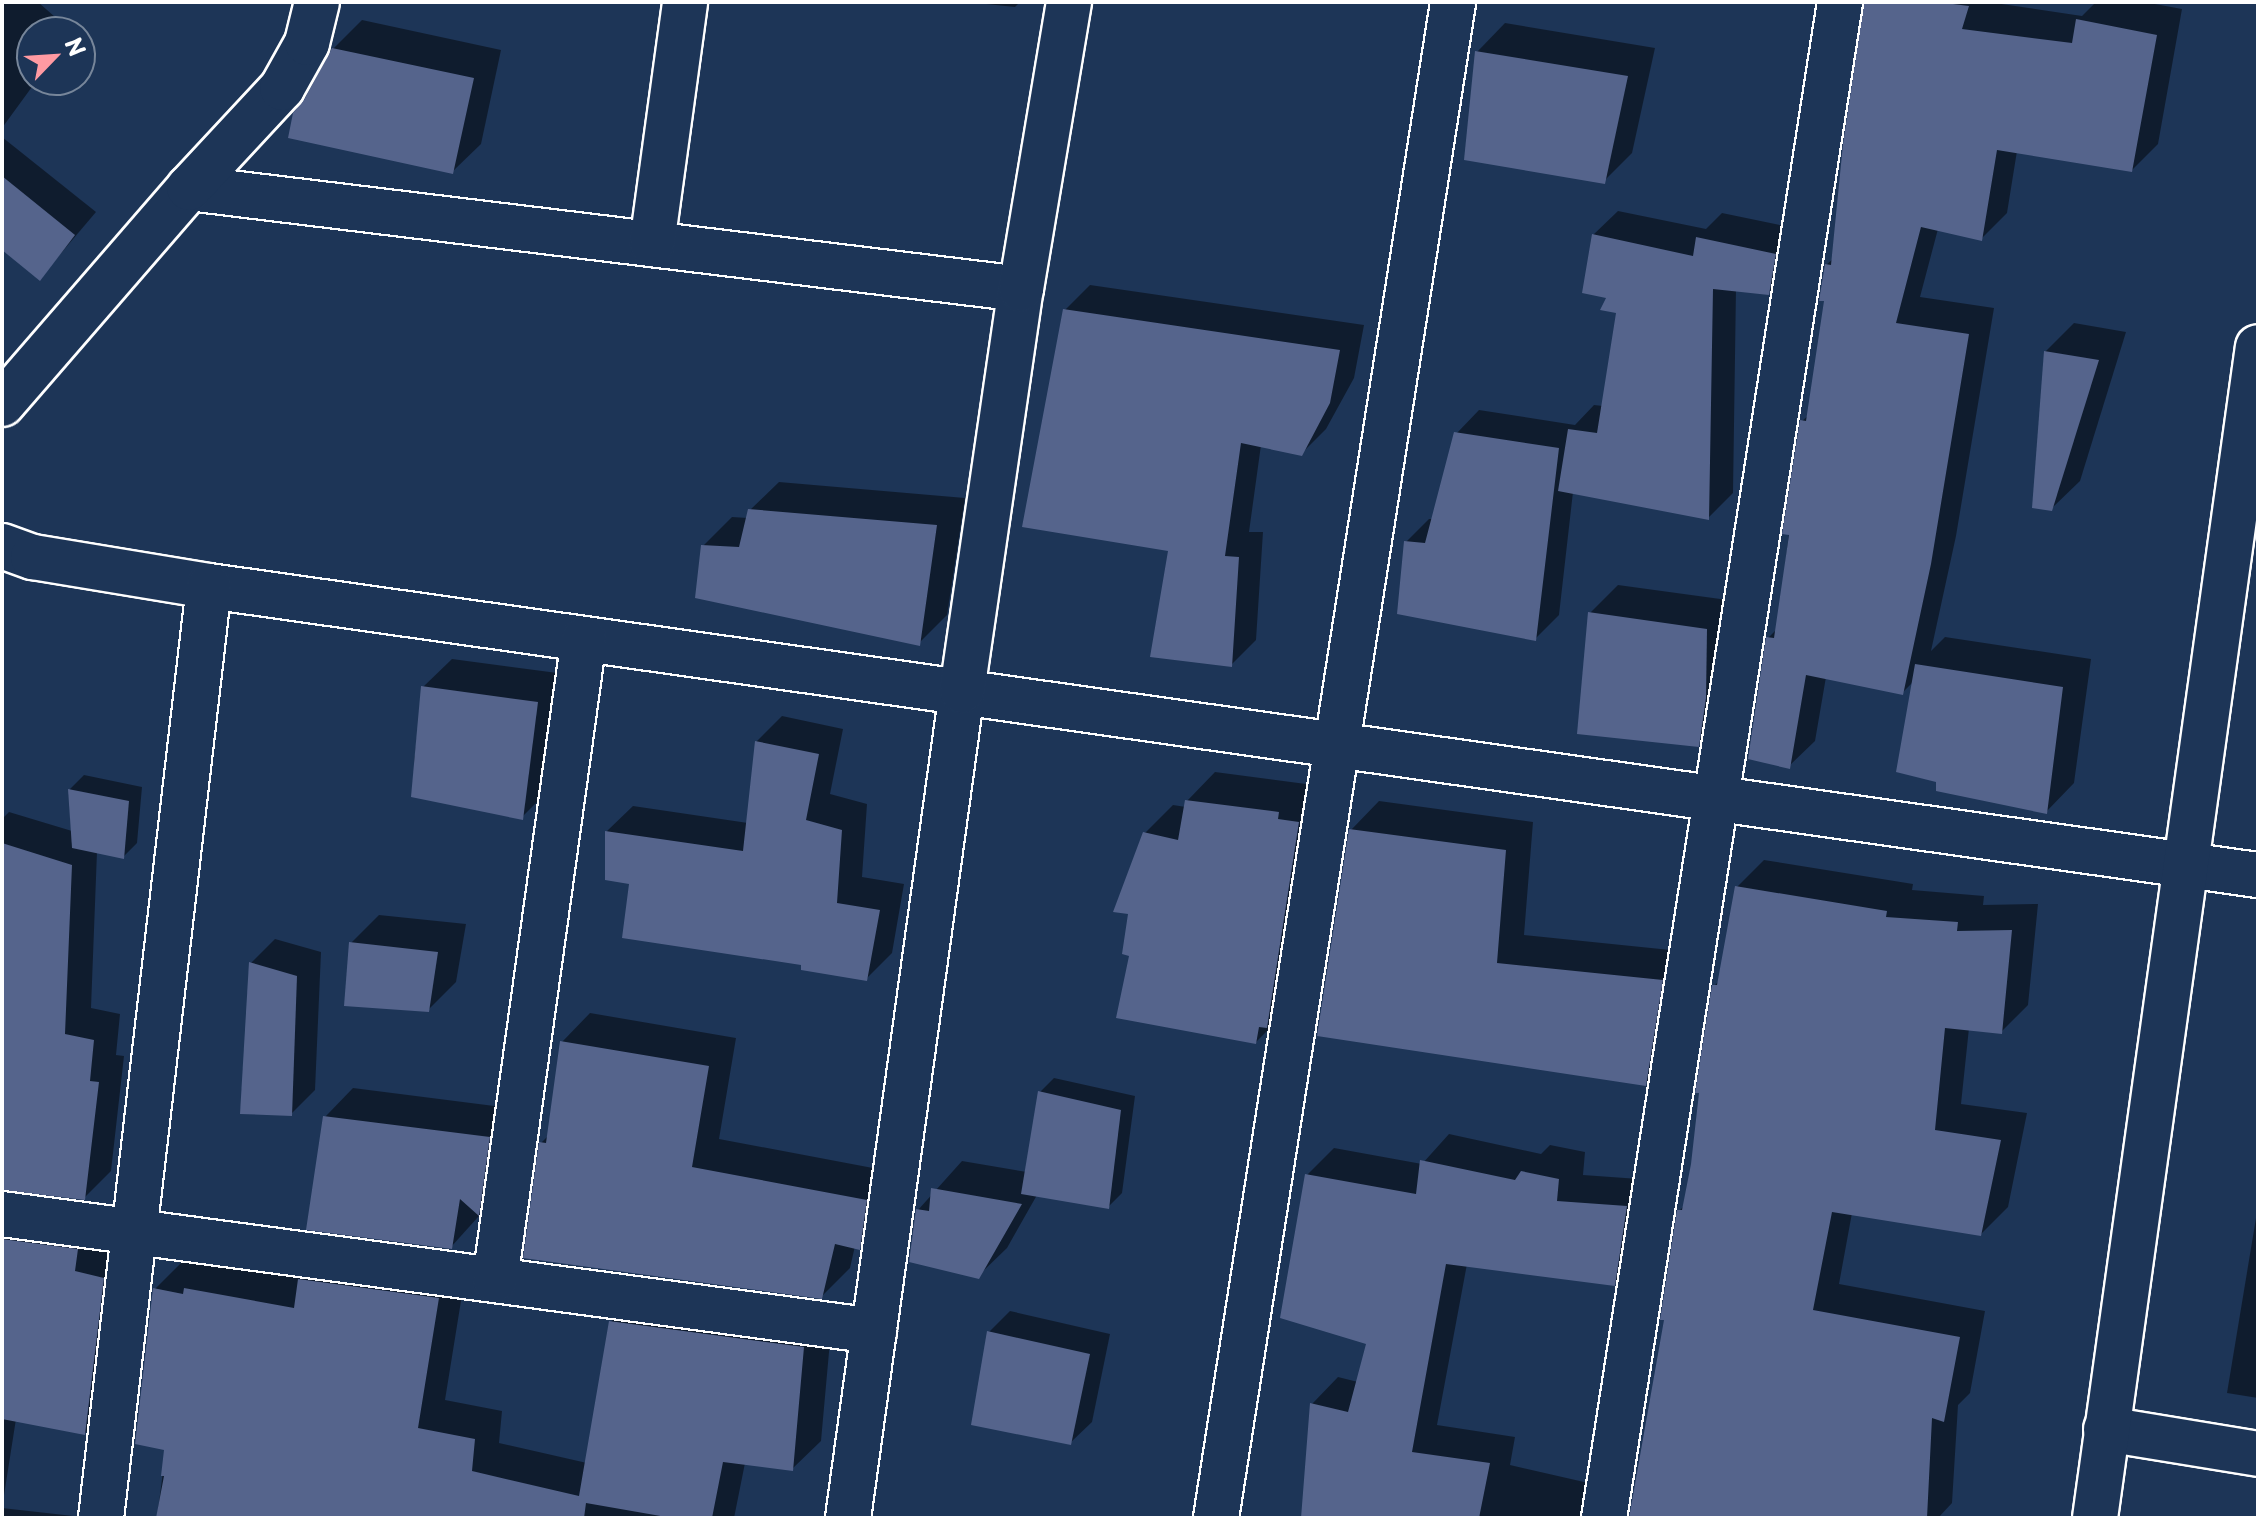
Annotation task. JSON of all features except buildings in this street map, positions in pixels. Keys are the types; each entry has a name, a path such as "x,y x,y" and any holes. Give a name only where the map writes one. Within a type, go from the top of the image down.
{"street":[{"path":"2,404 189,188 282,88 307,43 317,2"},
{"path":"652,244 685,2"},
{"path":"848,1518 962,691 1021,289 1069,2"},
{"path":"1216,1518 1453,2"},
{"path":"1604,1518 1840,2"},
{"path":"189,188 1021,289"},
{"path":"2095,1518 2185,864 2245,527 2258,347"},
{"path":"2,546 33,557 209,586 2258,875"},
{"path":"101,1518 209,586"},
{"path":"495,1280 584,639"},
{"path":"2,1214 874,1331"},
{"path":"2106,1429 2258,1454"}]}
